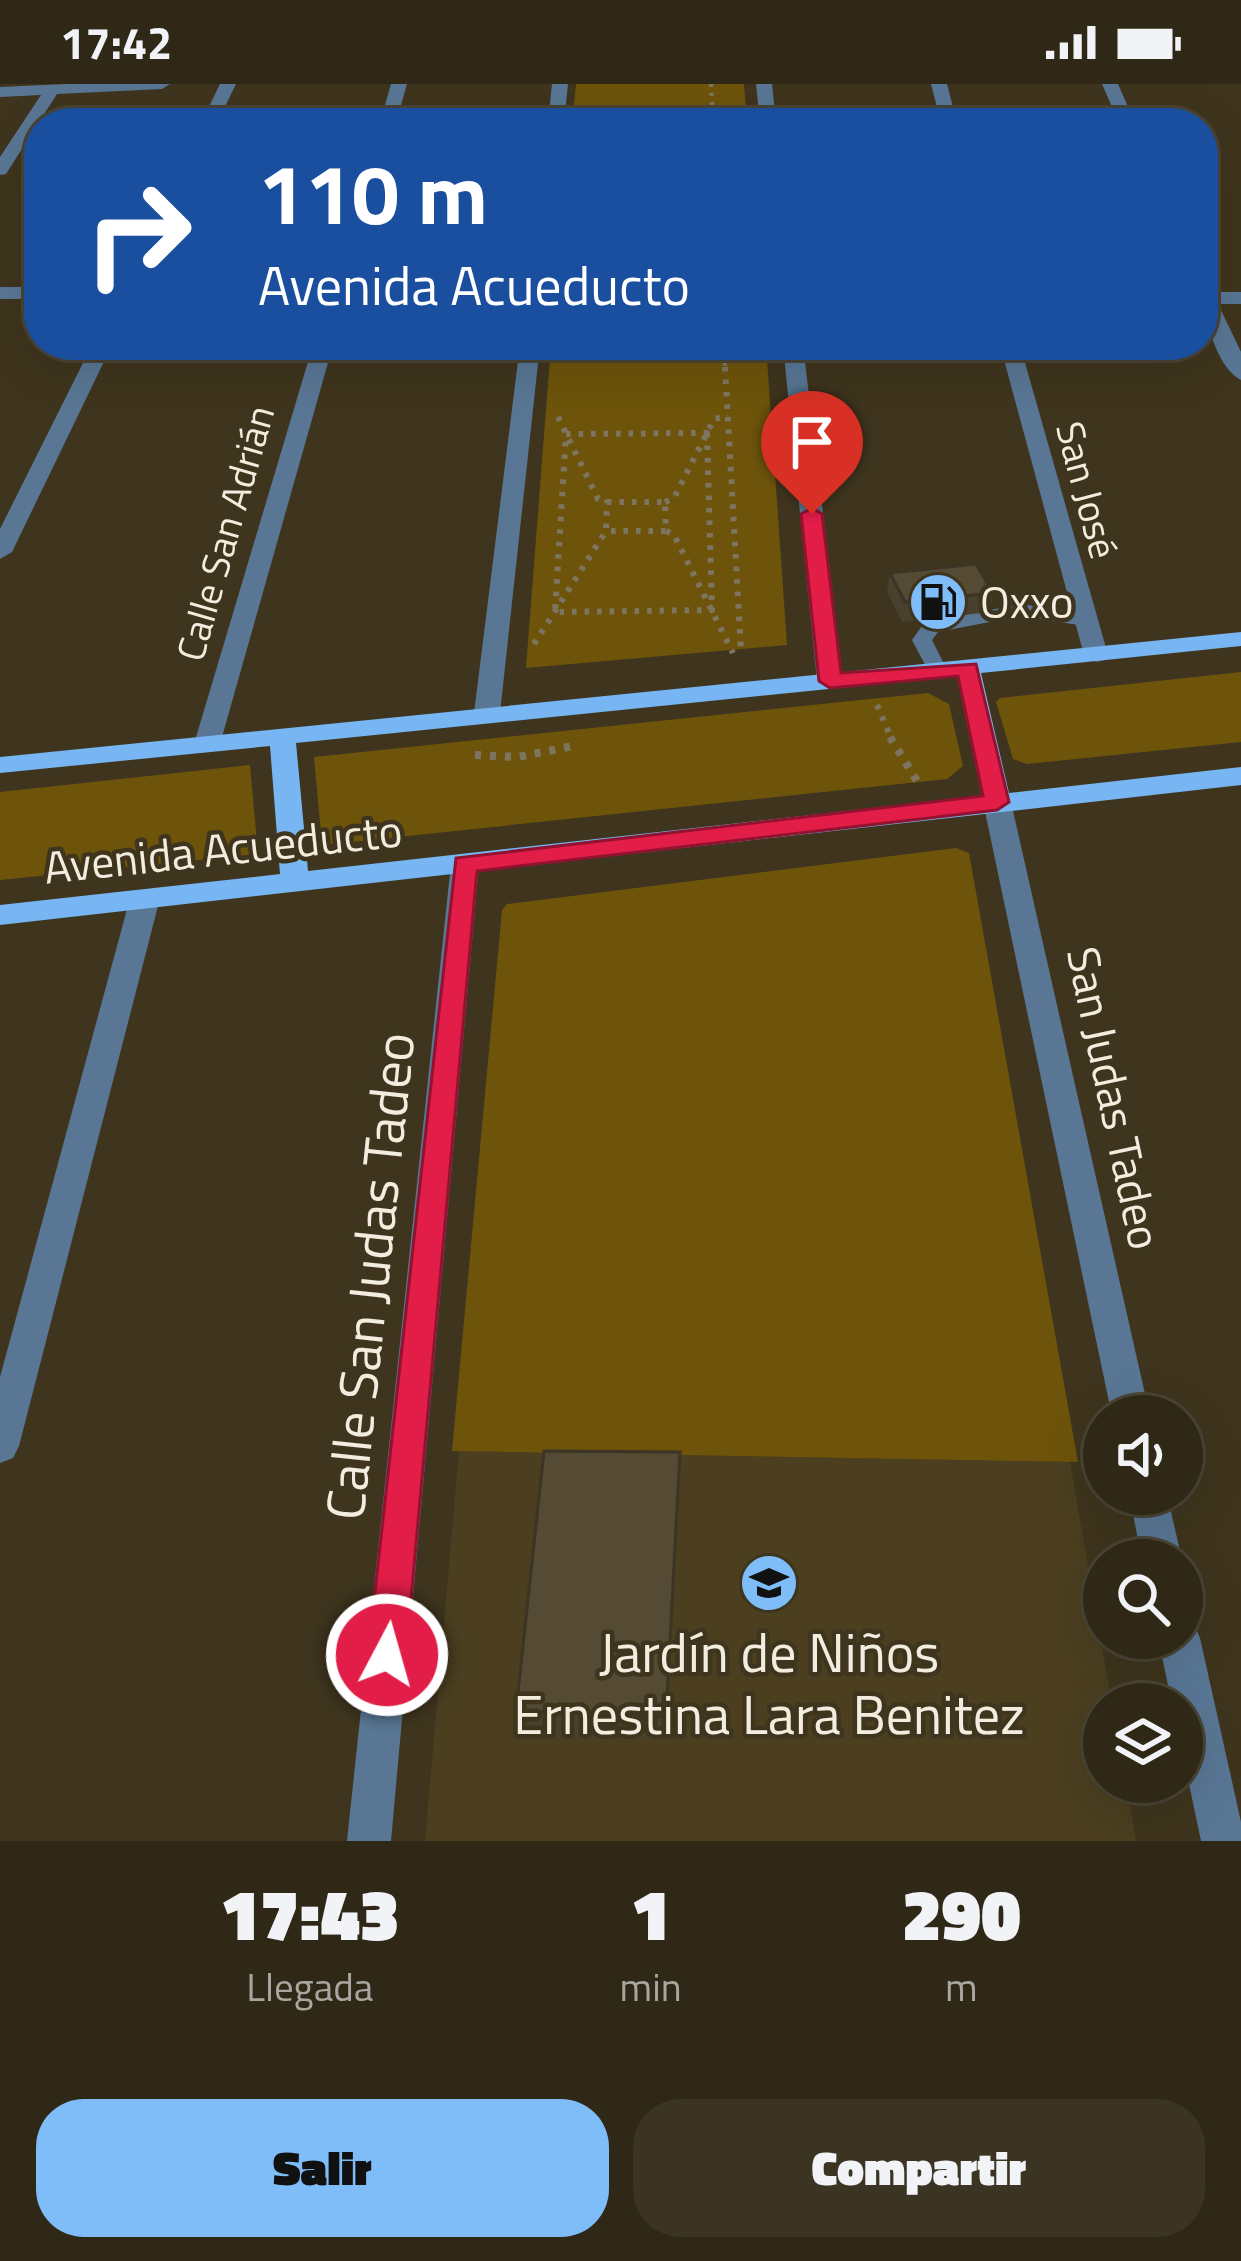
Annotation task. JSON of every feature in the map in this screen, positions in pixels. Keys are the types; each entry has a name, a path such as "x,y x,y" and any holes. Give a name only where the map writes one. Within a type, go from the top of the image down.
{"main road":[{"path":"0,765 1241,639"},
{"path":"968,669 997,802"},
{"path":"282,736 295,884"},
{"name":"Avenida Acueducto","path":"0,915 1241,776"}],"street":[{"path":"0,92 162,84"},
{"path":"40,108 52,90"},
{"path":"0,170 24,133"},
{"path":"1218,326 1241,374"},
{"path":"0,552 95,360"},
{"name":"Calle San Adrián","path":"207,744 319,360"},
{"path":"488,713 528,360"},
{"path":"795,360 830,681"},
{"name":"San José","path":"1014,360 1096,655"},
{"name":"San Judas Tadeo","path":"997,802 1126,1395"},
{"name":"Calle San Judas Tadeo","path":"369,1841 465,864"},
{"path":"0,1445 144,902"},
{"path":"1184,1659 1223,1841"}],"lane":[{"path":"938,672 922,640 931,628 1021,610 1085,620"}],"path":[{"path":"606,531 666,531 674,536 737,652 725,360"},
{"path":"566,434 598,499 665,502 674,498 714,419 728,416"},
{"path":"566,434 707,433"},
{"path":"707,433 712,610"},
{"path":"555,612 566,434"},
{"path":"524,661 606,531 607,502"},
{"path":"665,502 666,531"},
{"path":"555,612 712,610"},
{"path":"876,699 882,722 918,783"}],"shaded area":[{"path":"576,84 744,84 746,108 574,108"},
{"path":"550,360 767,360 787,645 526,668"},
{"path":"1241,672 1241,742 1027,764 1013,759 996,702 1000,698"},
{"path":"928,693 949,704 963,766 947,779 322,845 314,757"},
{"path":"250,765 258,854 0,880 0,792"},
{"path":"956,848 969,853 1078,1462 452,1451 502,910 507,904"},
{"name":"Jardín de Niños Ernestina Lara Benitez","path":"459,1451 1070,1462 1083,1539 1083,1659 1104,1659 1108,1683 1083,1683 1083,1803 1130,1803 1136,1841 425,1841"}],"building":[{"path":"976,564 993,593 905,602 890,573"},
{"path":"544,1451 680,1452 666,1717 516,1711"}],"place":[{"name":"Oxxo","path":"938,602"},
{"name":"Jardín de Niños Ernestina Lara Benitez","path":"769,1583"}],"route":[{"path":"387,1655 465,864 997,802 968,669 830,681 812,514"}]}
